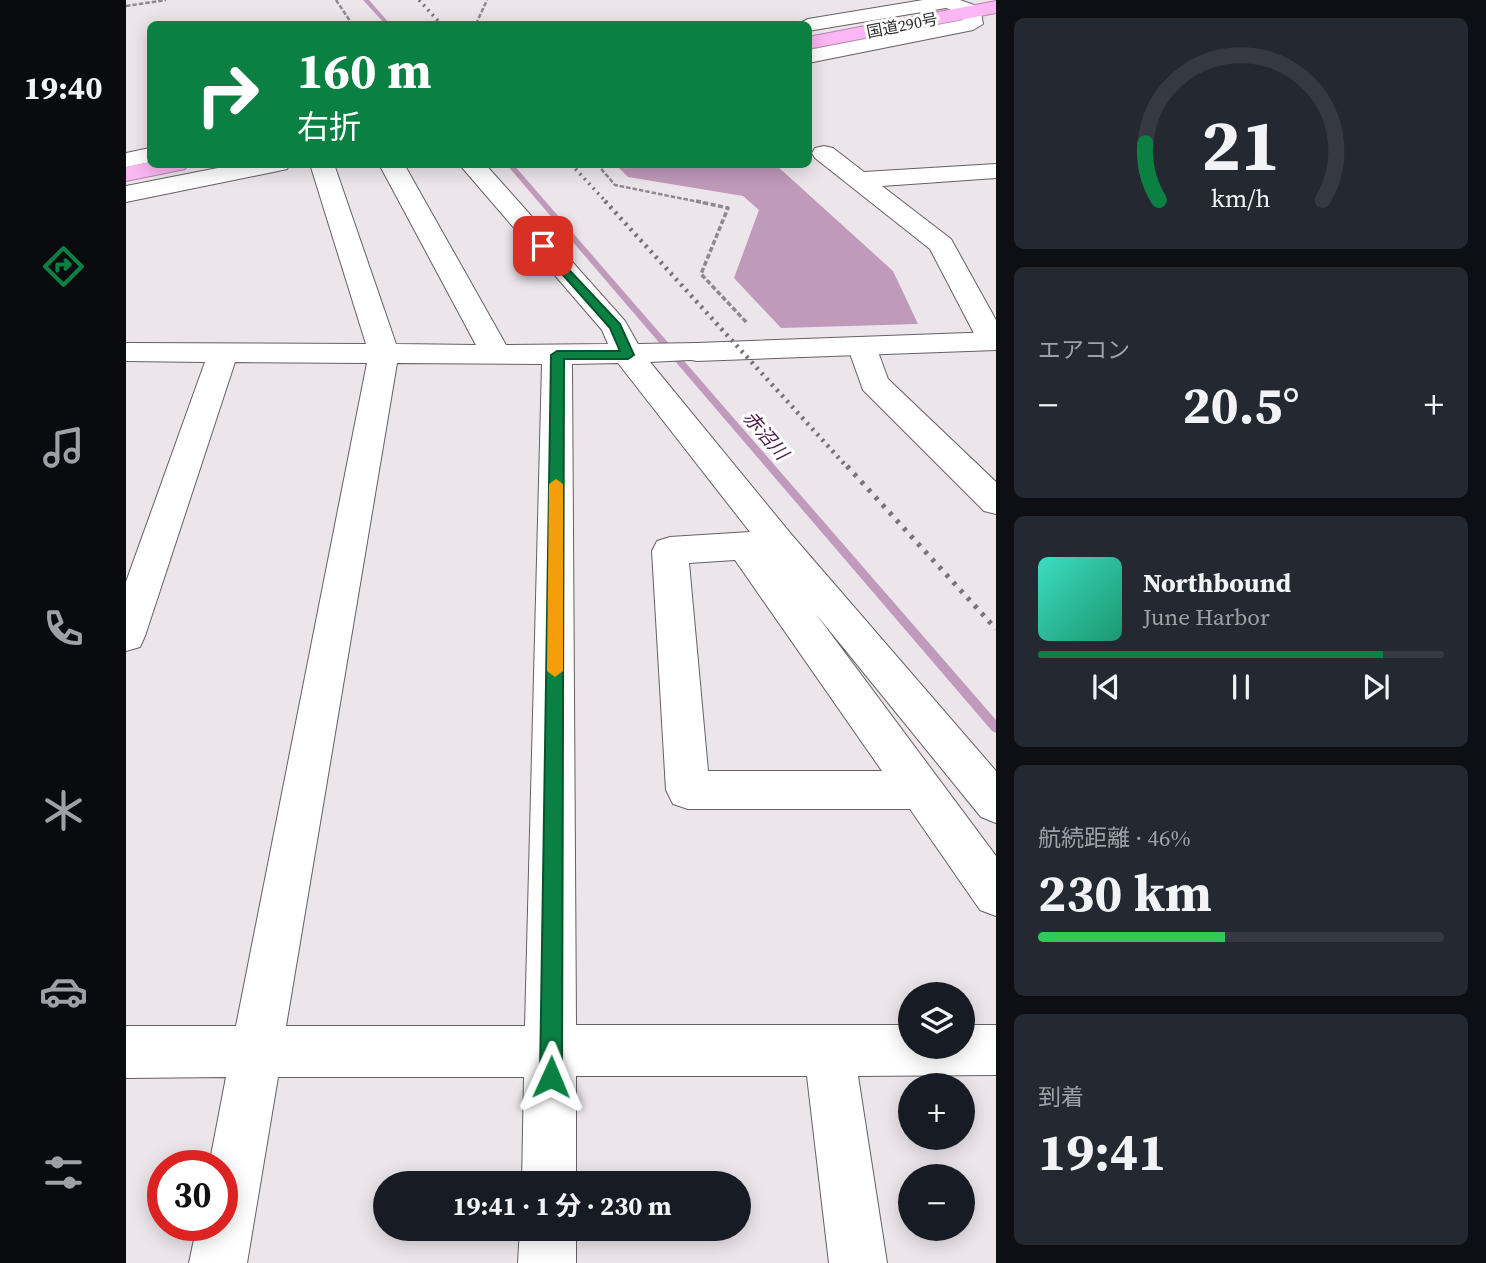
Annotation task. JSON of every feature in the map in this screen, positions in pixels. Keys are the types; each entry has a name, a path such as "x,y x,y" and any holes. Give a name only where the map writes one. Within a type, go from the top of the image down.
{"highway":[{"name":"国道290号","path":"812,42 996,7"},
{"path":"126,174 156,168"}],"street":[{"path":"812,24 947,2 973,11 974,24 812,56"},
{"path":"126,352 628,355 994,341 941,245 824,153"},
{"path":"126,160 147,156"},
{"path":"126,194 258,168"},
{"path":"218,1263 384,353 323,168"},
{"path":"393,168 496,354"},
{"path":"475,168 615,327 628,355 761,544 921,790 996,894"},
{"path":"859,180 996,171"},
{"path":"863,348 874,383 996,502"},
{"path":"126,636 223,352"},
{"path":"549,1171 557,355"},
{"path":"960,467 996,467"},
{"path":"761,544 670,551 688,790 921,790"},
{"path":"761,544 996,803"},
{"path":"830,1050 858,1263"},
{"path":"126,1052 996,1050"},
{"path":"547,1263 548,1241"}],"path":[{"path":"126,6 166,0"},
{"path":"336,0 350,21"},
{"path":"477,21 487,0"},
{"path":"600,168 615,185 728,208 701,274 771,349"}],"shaded area":[{"path":"619,168 779,168 893,271 918,324 781,328 734,278 759,210 743,196 628,177"}],"waterway":[{"name":"赤沼川","path":"366,0 385,21"},
{"name":"赤沼川","path":"512,168 996,728"}],"railway":[{"path":"419,0 438,21"},
{"path":"575,168 607,203"},
{"path":"605,201 848,468"},
{"path":"847,466 996,629"}],"slow traffic":[{"path":"555,671 556,484"}],"route":[{"path":"543,246 615,327 628,355 557,355 551,1077"}]}
